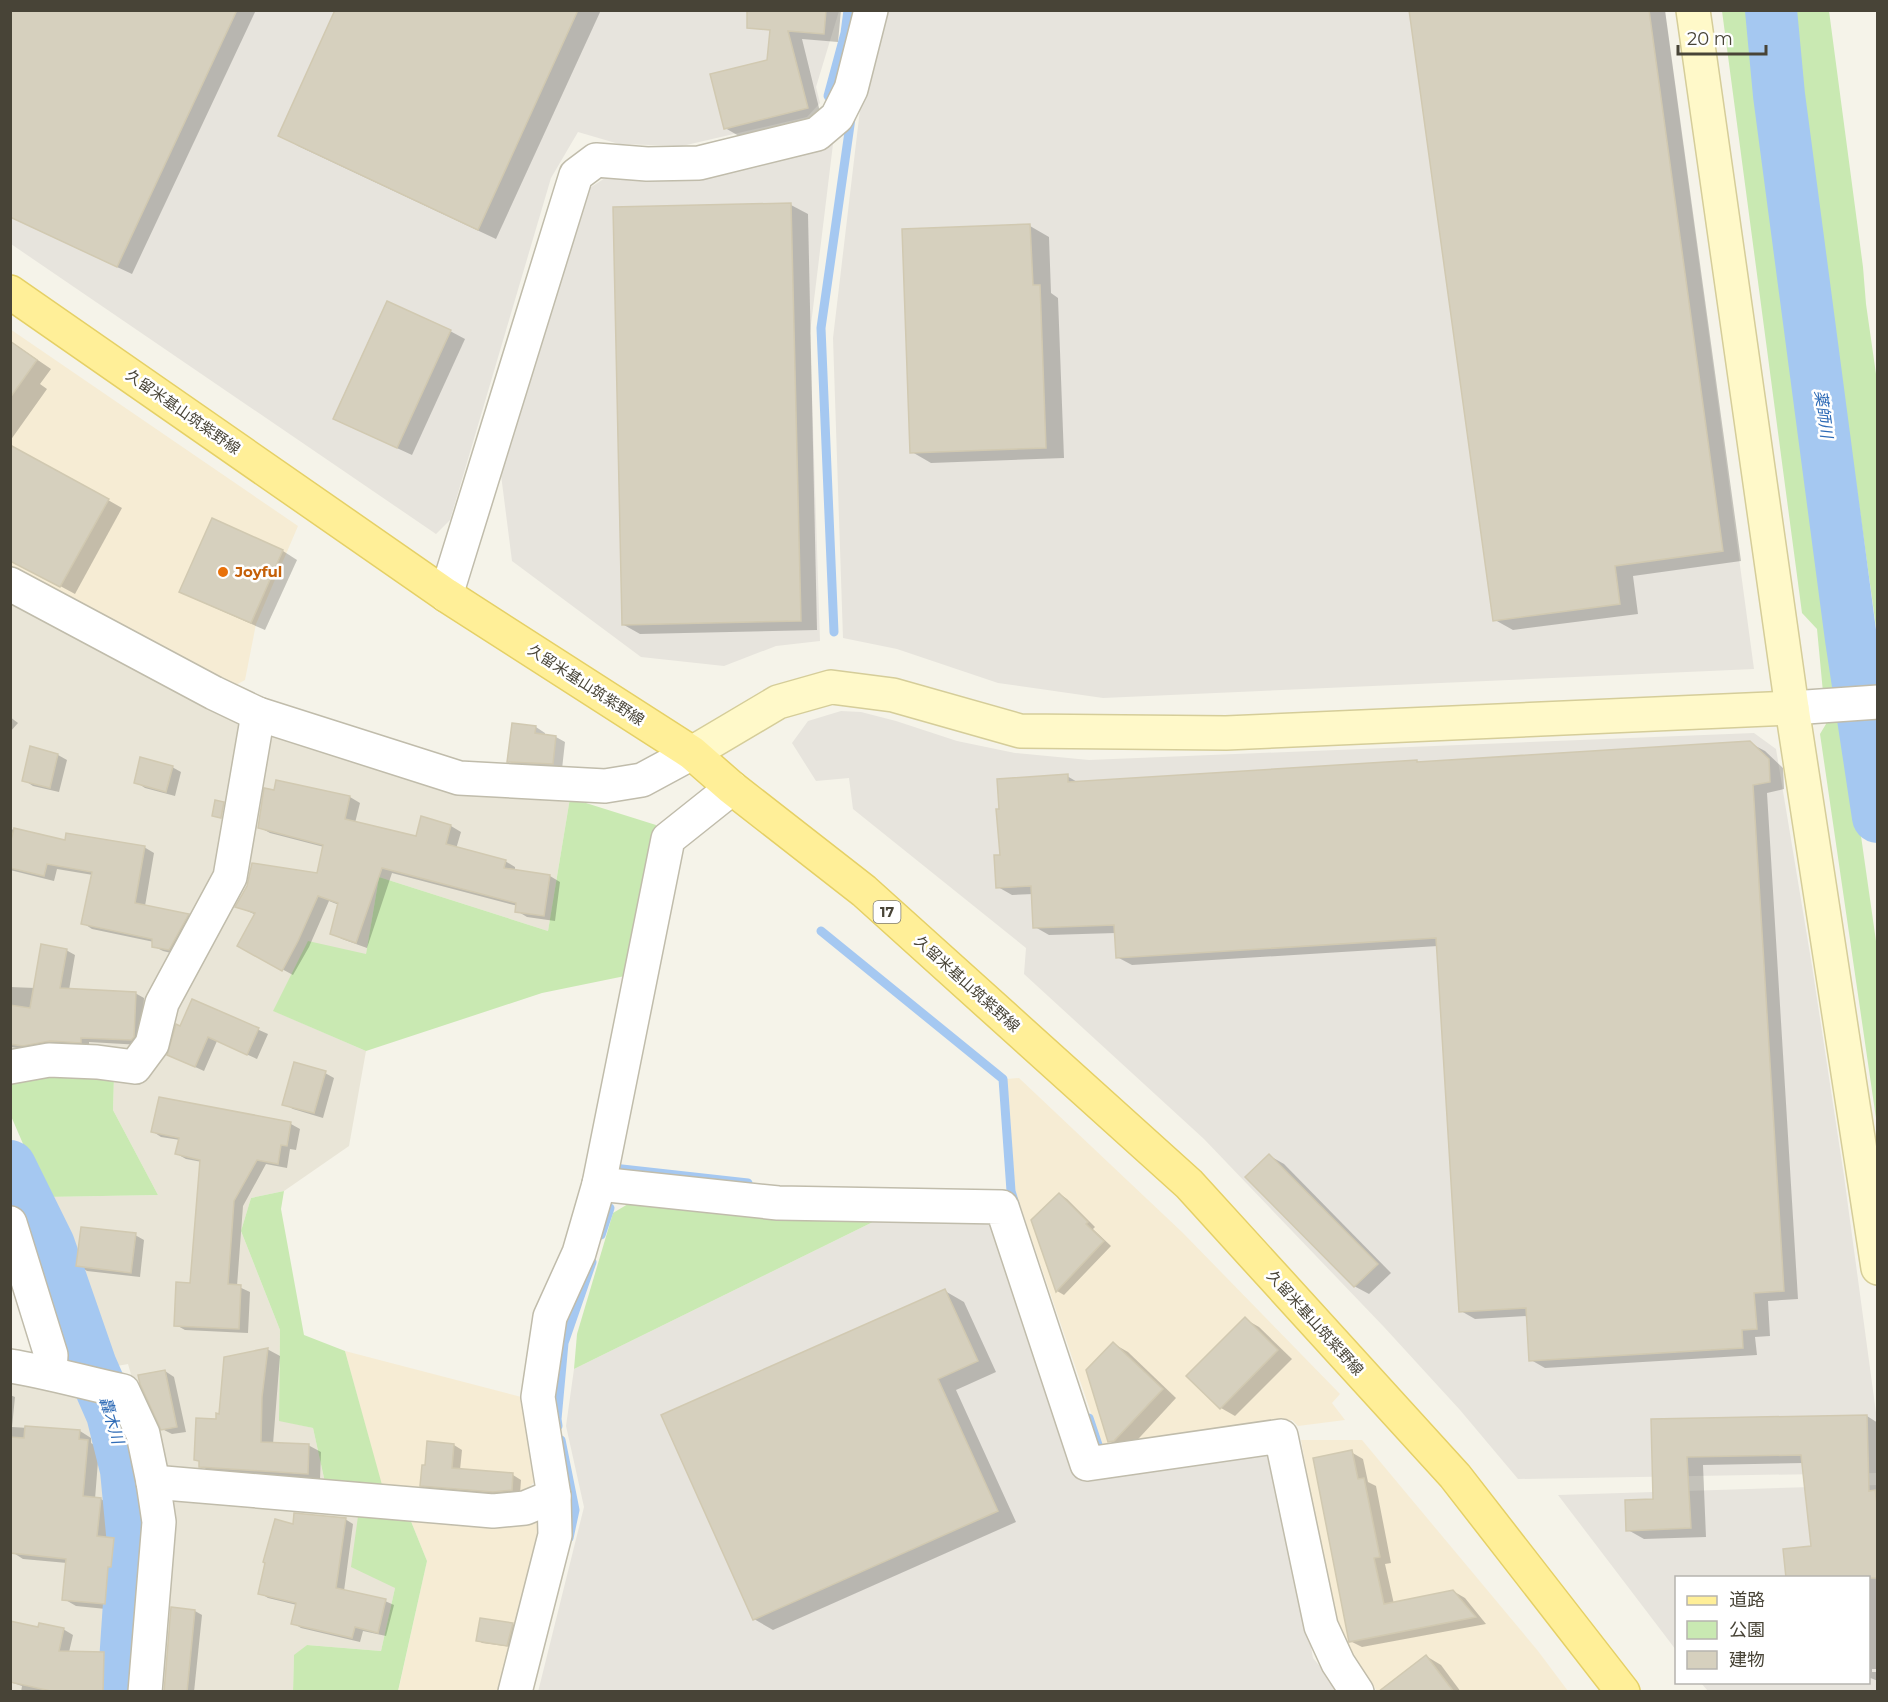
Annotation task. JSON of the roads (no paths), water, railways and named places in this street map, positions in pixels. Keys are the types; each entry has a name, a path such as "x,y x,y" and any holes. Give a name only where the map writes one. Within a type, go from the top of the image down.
{"main road":[{"name":"久留米基山筑紫野線","path":"10,292 446,595 692,753 732,788 864,891 1189,1184 1455,1476 1623,1692"}],"street":[{"path":"446,595 576,176 596,160 647,164 699,163 817,134 844,103 872,10"},
{"path":"1693,10 1792,708 1878,1268"},
{"path":"10,584 214,693 258,714 459,778 605,786 642,780 778,702 831,687 893,695 1020,731 1226,733 1792,708 1878,702"},
{"path":"10,1067 49,1060 97,1062 135,1067 152,1044 162,1003 230,877 258,714"},
{"path":"515,1692 555,1535 554,1496 538,1397 550,1317 579,1253 599,1184 668,839 732,788"},
{"path":"599,1184 778,1203 1002,1207 1087,1464 1281,1436 1321,1626 1338,1663 1357,1692"},
{"path":"10,1223 59,1376"},
{"path":"10,1366 123,1391 143,1434 159,1522 145,1692"},
{"path":"153,1482 493,1511 525,1508 554,1496"}],"waterway":[{"path":"836,104 828,96 845,33 848,10"},
{"name":"薬師川","path":"1771,10 1779,95 1851,639 1878,817"},
{"path":"834,632 821,328 851,118"},
{"path":"821,931 1003,1079 1011,1191 1015,1204"},
{"name":"轟木川","path":"10,1166 49,1245 91,1366 112,1414 126,1470 133,1544 123,1692"},
{"path":"613,1168 748,1183"},
{"path":"601,1235 610,1208"},
{"path":"558,1426 564,1343 592,1262"},
{"path":"1089,1418 1100,1451 1106,1450"},
{"path":"561,1440 575,1510 569,1538"}],"place":[{"name":"Joyful","path":"223,572"}]}
